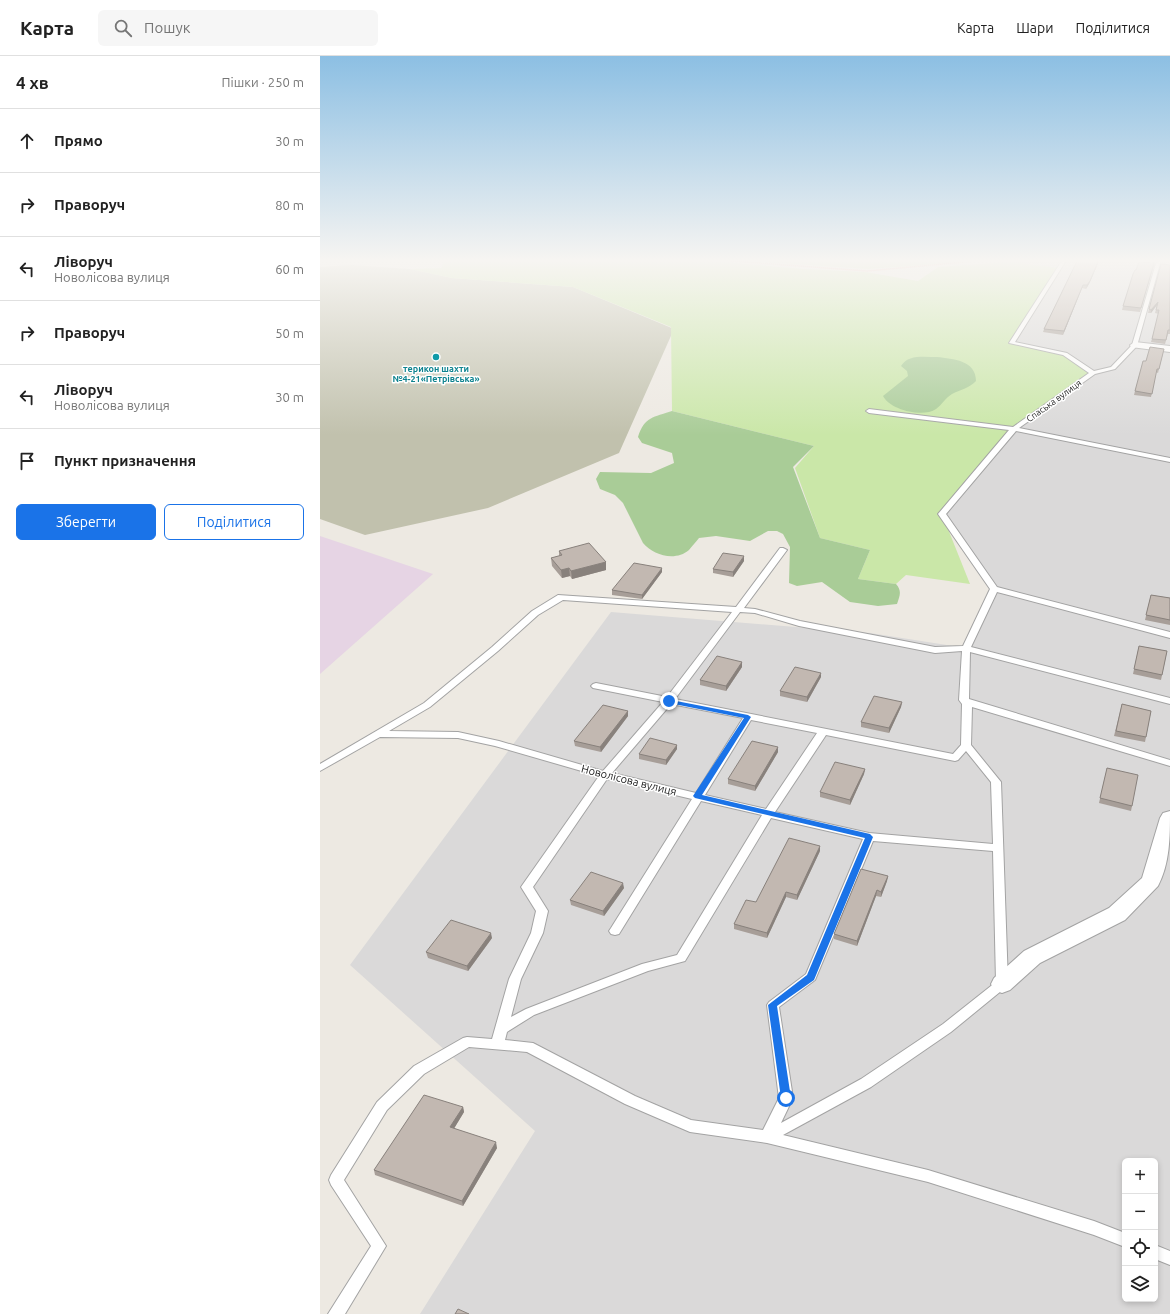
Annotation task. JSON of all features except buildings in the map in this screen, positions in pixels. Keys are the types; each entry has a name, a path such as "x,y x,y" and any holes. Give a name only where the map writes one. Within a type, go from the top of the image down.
{"street":[{"path":"1136,345 1170,349"},
{"path":"1002,984 1032,957 1117,914 1151,881 1170,818"}],"lane":[{"name":"Спаська вулиця","path":"1028,318 1012,343 1065,354 1093,373"},
{"name":"Спаська вулиця","path":"994,589 942,514 1014,429 1093,373 1113,368 1136,345 1143,318"},
{"path":"869,411 1014,429 1170,460"},
{"path":"497,1044 515,979 537,933 542,911 527,887 605,775 669,701 783,550"},
{"path":"767,1137 866,1083 947,1028 1002,984 996,782 966,745 967,703 964,700 966,648 994,589 1170,635"},
{"path":"320,768 427,705 495,649 535,613 561,597 755,610 799,623 935,650 966,648 1170,701"},
{"path":"596,686 954,758 966,745"},
{"path":"967,703 1170,762"},
{"path":"615,931 697,796 748,717"},
{"path":"502,1029 530,1012 646,967 681,958 769,813 823,732"},
{"name":"Новолісова вулиця","path":"378,734 458,735 496,743 605,775 870,837 999,848"},
{"path":"767,1137 786,1098 773,1005 811,977 870,837"},
{"path":"336,1314 379,1246 336,1180 382,1106 419,1070 467,1042 529,1048 630,1100 690,1126 767,1137 928,1176 1094,1228 1122,1239"},
{"path":"1158,1253 1170,1258"}],"shaded area":[{"name":"терикон шахти №4-21«Петрівська»","path":"320,318 647,318 674,329 619,453 488,508 365,535 320,519"},
{"path":"1028,318 1170,318 1170,1314 420,1314 535,1131 350,965 611,612 870,633 966,648 994,589 942,514 1012,343"},
{"path":"320,536 433,574 320,674"}],"green space":[{"path":"648,318 1028,318 1012,343 1065,354 1093,373 1014,429 942,514 970,584 906,575 896,584 858,579 870,550 820,538 795,468 814,446 672,411 671,327"},
{"path":"917,357 937,357 956,360 968,365 975,374 976,381 952,394 936,409 930,412 915,413 899,409 887,401 883,396 908,376 907,371 901,366 904,362"},
{"path":"672,411 814,446 793,467 820,538 870,550 858,579 896,584 900,593 897,604 878,606 850,602 822,582 797,586 789,583 790,547 783,534 777,531 768,531 750,541 716,536 699,538 689,550 677,556 664,556 647,547 643,543 623,503 615,495 600,489 596,479 600,472 651,473 674,463 672,453 642,443 638,437 643,425 650,419"}],"place":[{"name":"терикон шахти №4-21«Петрівська»","path":"436,357"}],"route":[{"path":"669,701 748,717 697,796 870,837 811,977 773,1005 786,1098"}]}
